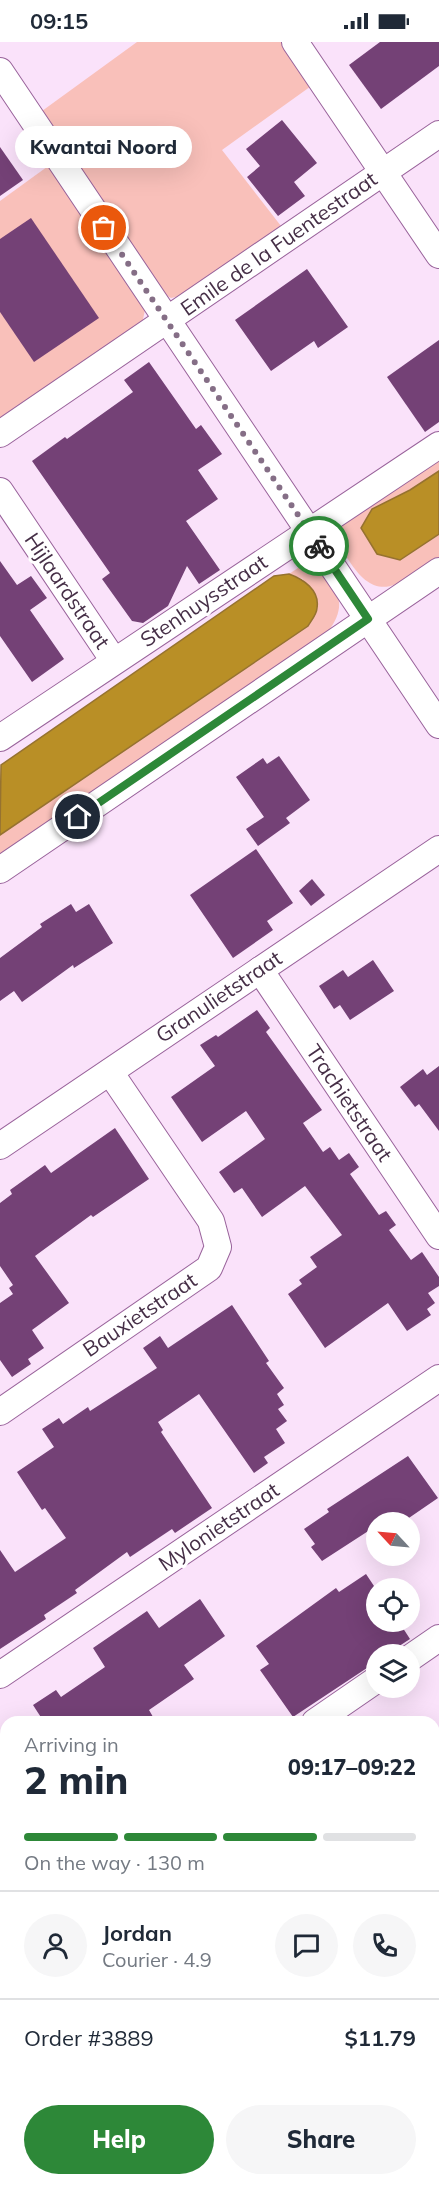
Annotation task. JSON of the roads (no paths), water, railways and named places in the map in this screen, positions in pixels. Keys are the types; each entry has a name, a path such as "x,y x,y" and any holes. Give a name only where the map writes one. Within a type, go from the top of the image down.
{"street":[{"path":"295,42 439,255"},
{"path":"0,71 439,725"},
{"name":"Emile de la Fuentestraat","path":"0,434 439,134"},
{"name":"Stenhuysstraat","path":"0,738 439,445"},
{"name":"Hijlaardstraat","path":"0,491 114,661"},
{"path":"0,870 439,571"},
{"name":"Granulietstraat","path":"0,1146 439,849"},
{"name":"Trachietstraat","path":"260,970 439,1236"},
{"name":"Bauxietstraat","path":"0,1412 209,1268 218,1247 211,1221 110,1072"},
{"name":"Mylonietstraat","path":"0,1675 439,1378"},
{"path":"420,1651 439,1638"},
{"path":"324,1716 366,1687"}],"place":[{"name":"Kwantai Noord","path":"104,228"}]}
